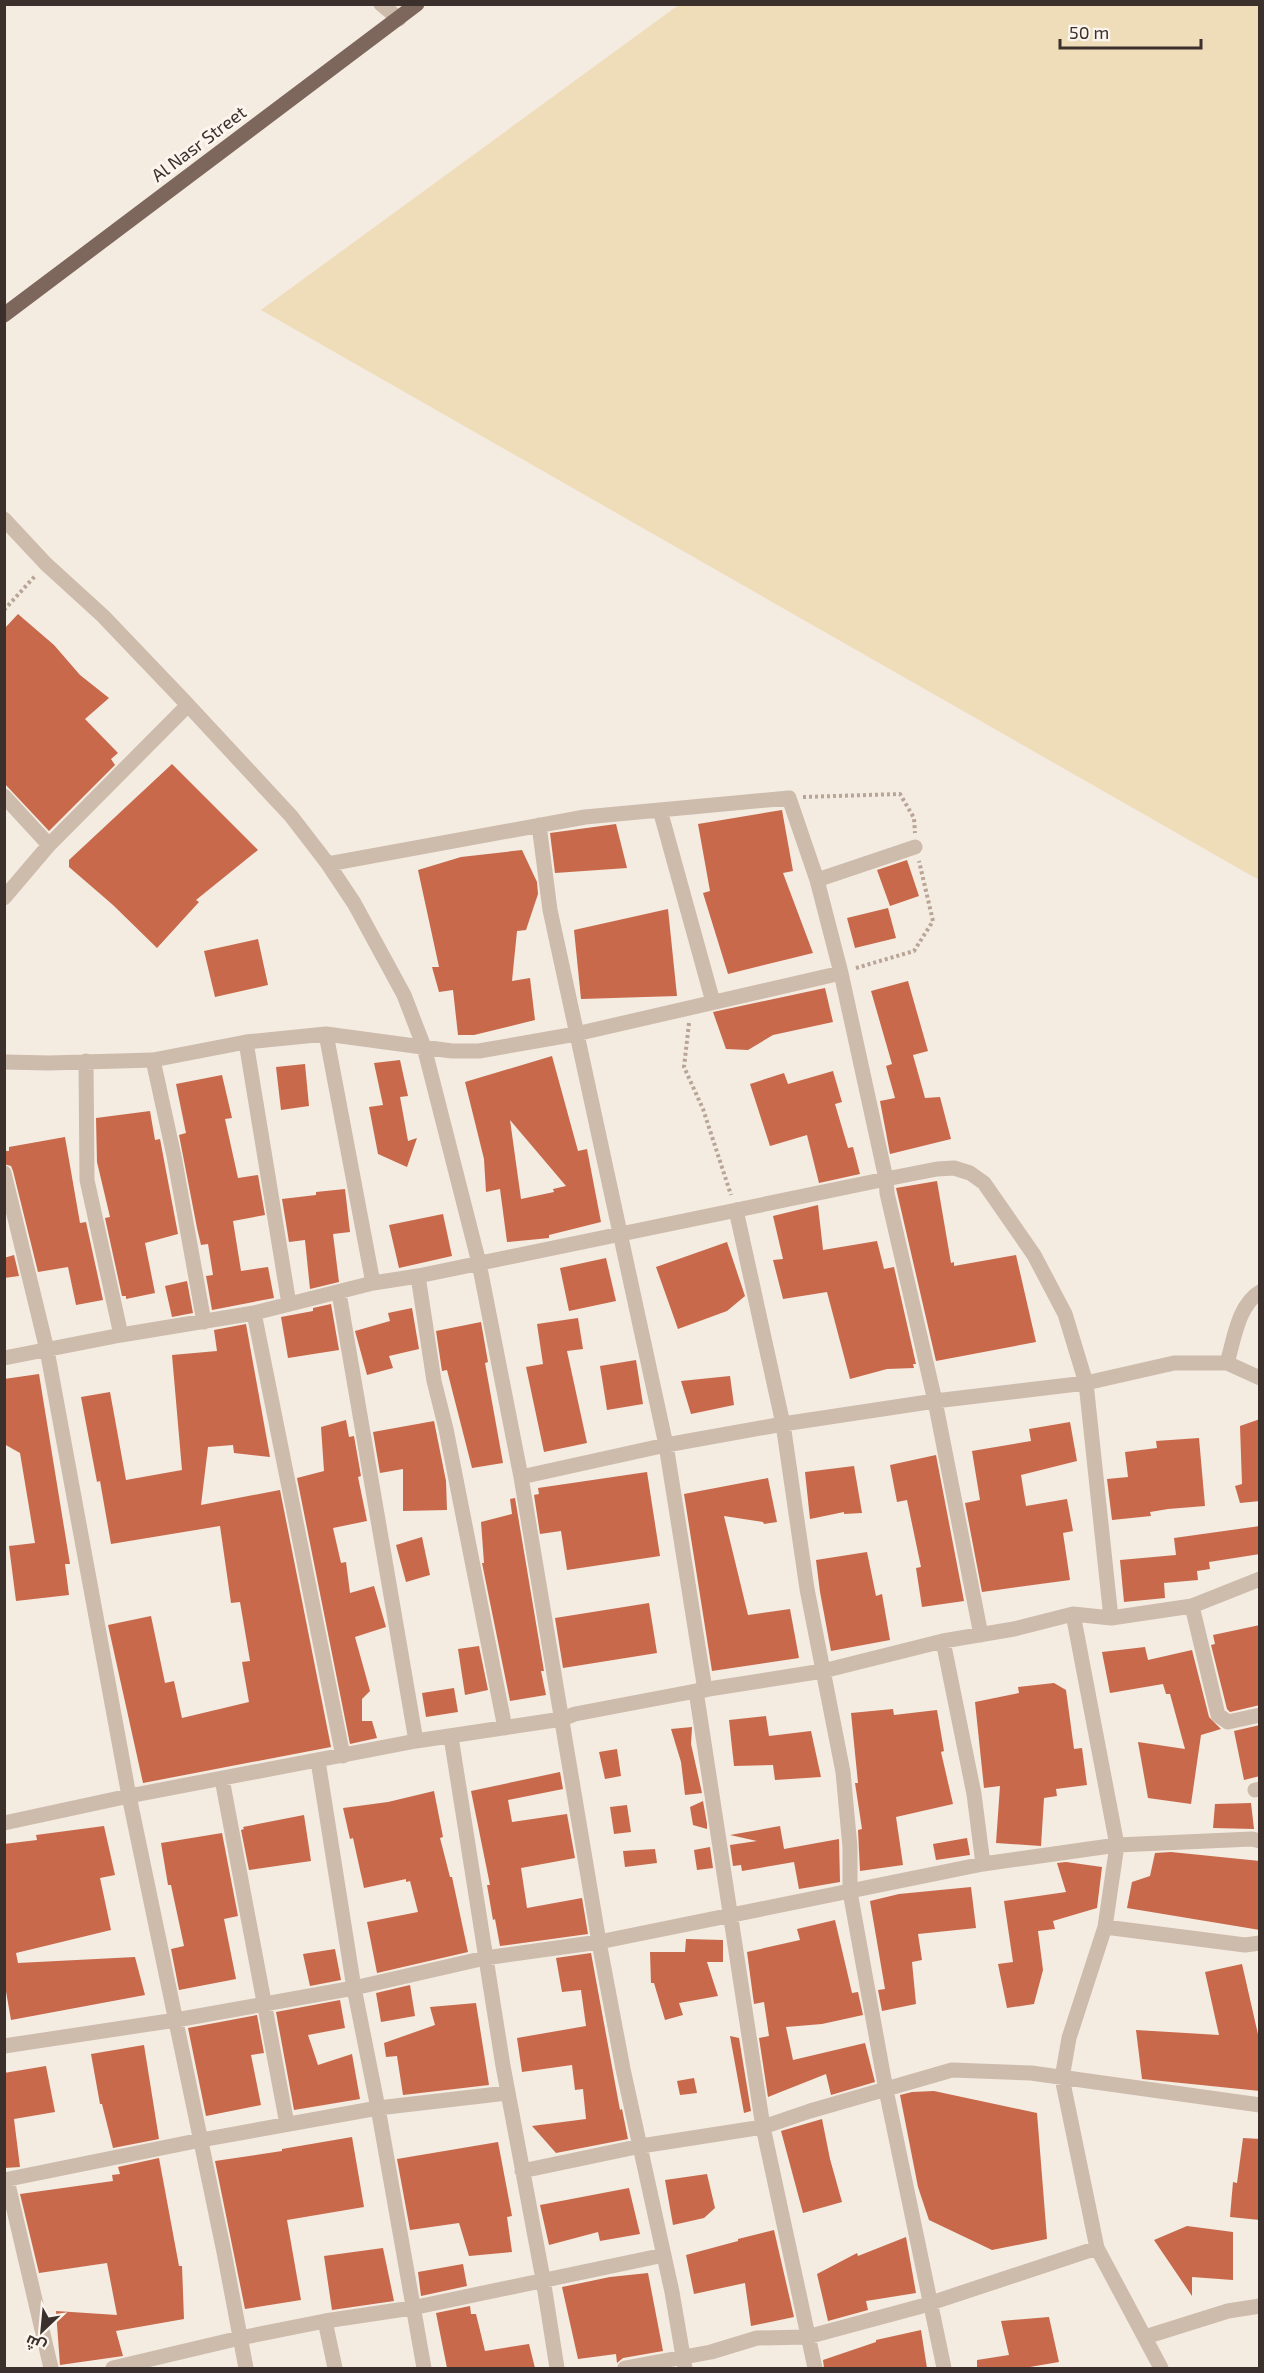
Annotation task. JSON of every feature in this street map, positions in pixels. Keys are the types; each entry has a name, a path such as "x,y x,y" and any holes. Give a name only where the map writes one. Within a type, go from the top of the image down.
{"main road":[{"name":"Al Nasr Street","path":"4,315 417,4"}],"street":[{"path":"381,4 399,19"},
{"path":"4,519 46,564 103,616 291,816 328,864 354,903 404,995 424,1047 479,1263 521,1477 599,1941 684,2363"},
{"path":"4,898 49,845 188,705"},
{"path":"4,796 49,845"},
{"path":"328,864 585,818 789,798 817,880 841,973 886,1179 887,1193 935,1401 981,1635"},
{"path":"660,810 713,1002"},
{"path":"539,825 550,910 666,1445 737,1964 763,2127 815,2368"},
{"path":"817,880 915,847"},
{"path":"4,1062 153,1060 246,1042 326,1034 452,1051 479,1051 576,1034 841,973"},
{"path":"326,1034 373,1283"},
{"path":"246,1042 289,1304"},
{"path":"153,1060 174,1156 204,1322"},
{"path":"86,1061 87,1180 121,1335"},
{"path":"4,1358 121,1335 254,1313 373,1283 418,1276 886,1179 954,1168 970,1173 984,1183 1034,1255 1065,1314 1086,1383 1111,1618"},
{"path":"4,1173 47,1350 129,1796 246,2368"},
{"path":"736,1210 783,1424 807,1589 843,1772 850,1847 850,1892 886,2090 944,2368"},
{"path":"418,1276 434,1381 446,1430 505,1728"},
{"path":"1227,1364 1244,1311 1250,1298 1260,1292"},
{"path":"339,1293 416,1741"},
{"path":"254,1313 343,1756"},
{"path":"521,1477 666,1445 783,1424 935,1401 1086,1383 1174,1363 1227,1364 1260,1378"},
{"path":"4,1823 129,1796 416,1741 562,1719 575,1714 823,1671 943,1641 1014,1629 1073,1614 1111,1618 1192,1606 1260,1579"},
{"path":"1192,1606 1218,1715 1228,1722 1260,1715"},
{"path":"1073,1614 1117,1845 1105,1927 1070,2038 1062,2078 1097,2248 1161,2368"},
{"path":"943,1641 974,1794 983,1864"},
{"path":"451,1737 507,2093 543,2279 557,2368"},
{"path":"318,1761 354,1988 378,2108 424,2368"},
{"path":"222,1779 287,2124"},
{"path":"4,2046 176,2020 354,1988 485,1958 599,1941 983,1864 1117,1845 1252,1839 1260,1841"},
{"path":"1105,1927 1245,1945 1260,1943"},
{"path":"522,2171 640,2146 763,2127 952,2070 1031,2073 1260,2105"},
{"path":"51,2368 6,2180 201,2140 378,2108 507,2093"},
{"path":"625,2368 684,2363 757,2338 807,2337 929,2304 1097,2248"},
{"path":"113,2368 240,2337 412,2307 664,2256"},
{"path":"1145,2337 1228,2311 1260,2306"},
{"path":"325,2321 335,2368"}],"path":[{"path":"4,610 46,564"},
{"path":"789,798 900,794 914,819 915,847 933,921 914,951 841,973"},
{"path":"691,1007 684,1067 703,1109 736,1210"}],"sand":[{"path":"680,4 1259,5 1259,880 261,310"}],"building":[{"path":"18,614 54,645 80,675 109,698 85,719 118,753 111,759 115,765 49,831 4,783 4,629"},
{"path":"172,764 258,850 196,900 199,902 157,948 113,905 69,867 69,860"},
{"path":"782,810 793,871 783,873 813,953 728,974 703,893 710,891 698,824"},
{"path":"616,824 627,868 555,873 550,833"},
{"path":"522,850 537,882 538,894 526,930 517,931 512,981 530,978 535,1020 474,1035 458,1035 453,990 439,992 432,967 439,967 418,870 461,857"},
{"path":"907,860 919,896 890,906 877,870"},
{"path":"888,908 896,938 855,948 847,918"},
{"path":"668,909 677,996 581,999 574,930"},
{"path":"258,939 268,985 215,997 204,951"},
{"path":"908,981 928,1051 913,1055 925,1098 940,1097 951,1139 890,1154 880,1101 895,1098 886,1066 892,1064 871,991"},
{"path":"825,988 833,1022 773,1035 748,1050 726,1049 713,1012"},
{"path":"552,1056 578,1151 587,1149 601,1222 549,1235 549,1238 507,1242 500,1189 486,1192 484,1159 465,1082","holes":["510,1120 566,1186 553,1189 554,1192 521,1199"]},
{"path":"400,1060 408,1096 400,1097 408,1141 417,1138 407,1167 378,1154 369,1107 383,1105 374,1063"},
{"path":"305,1064 309,1106 281,1110 276,1067"},
{"path":"833,1071 842,1102 835,1104 848,1148 853,1147 860,1174 819,1183 807,1135 770,1146 750,1084 784,1073 788,1084"},
{"path":"222,1075 232,1118 225,1119 238,1178 258,1175 265,1215 233,1221 241,1271 268,1267 274,1298 212,1310 206,1276 213,1275 208,1244 201,1245 197,1228 179,1135 186,1133 176,1084"},
{"path":"150,1111 155,1140 160,1139 178,1234 145,1243 155,1293 126,1299 126,1296 122,1296 105,1218 110,1217 97,1162 96,1118"},
{"path":"65,1137 80,1223 86,1222 103,1300 76,1305 68,1267 38,1272 13,1171 11,1166 4,1164 4,1151 9,1151 9,1147"},
{"path":"937,1181 951,1263 954,1262 954,1266 1016,1255 1036,1342 936,1361 896,1188"},
{"path":"345,1189 350,1232 333,1234 339,1282 310,1289 305,1240 289,1242 282,1199"},
{"path":"818,1205 823,1250 877,1241 884,1269 894,1267 916,1364 913,1364 914,1368 887,1369 850,1379 827,1292 783,1299 773,1260 783,1259 773,1216"},
{"path":"443,1214 452,1256 399,1268 389,1225"},
{"path":"727,1242 745,1296 727,1311 678,1329 656,1267"},
{"path":"14,1255 19,1276 4,1278 4,1258"},
{"path":"606,1258 616,1301 569,1311 560,1268"},
{"path":"187,1281 193,1313 172,1317 165,1286"},
{"path":"331,1304 339,1350 288,1358 281,1317 313,1311 313,1308"},
{"path":"412,1308 419,1349 389,1356 393,1368 367,1375 355,1331 390,1321 388,1313"},
{"path":"578,1318 583,1349 567,1351 587,1443 544,1452 526,1367 543,1364 537,1324"},
{"path":"481,1322 488,1362 485,1363 503,1463 472,1468 447,1370 442,1371 436,1331"},
{"path":"246,1324 270,1457 234,1453 233,1445 208,1447 201,1505 280,1490 331,1747 143,1783 108,1625 151,1616 165,1683 174,1681 182,1718 249,1702 242,1662 250,1661 240,1602 231,1603 220,1526 111,1544 100,1481 97,1482 81,1397 110,1392 126,1480 182,1470 172,1355 217,1351 214,1330"},
{"path":"636,1360 643,1404 607,1410 600,1366"},
{"path":"39,1374 70,1564 65,1564 69,1595 16,1601 9,1546 35,1543 20,1453 4,1444 4,1379"},
{"path":"730,1376 734,1405 691,1414 681,1381"},
{"path":"1260,1419 1260,1501 1240,1503 1235,1486 1242,1484 1240,1426"},
{"path":"346,1420 349,1437 354,1436 361,1476 358,1477 367,1521 333,1528 341,1563 346,1562 350,1593 374,1586 386,1627 355,1637 370,1691 362,1699 362,1721 372,1721 377,1738 350,1744 297,1478 324,1471 321,1427"},
{"path":"434,1421 446,1481 447,1510 403,1511 403,1469 380,1473 373,1432"},
{"path":"1070,1422 1077,1461 1021,1475 1026,1506 1067,1499 1073,1531 1063,1533 1070,1580 982,1592 965,1503 980,1500 972,1451 1031,1441 1029,1429"},
{"path":"1199,1438 1205,1506 1168,1509 1150,1512 1151,1516 1112,1520 1107,1479 1128,1477 1125,1452 1157,1448 1156,1441"},
{"path":"936,1455 964,1601 922,1607 916,1568 921,1567 907,1500 897,1502 890,1465"},
{"path":"854,1466 862,1513 844,1514 844,1512 810,1519 805,1472"},
{"path":"647,1472 660,1556 567,1570 561,1531 540,1534 534,1495 539,1494 538,1488"},
{"path":"768,1478 777,1522 764,1524 724,1516 748,1615 790,1609 799,1658 712,1671 684,1494"},
{"path":"515,1498 546,1695 510,1701 482,1563 484,1563 481,1522 512,1514 510,1499"},
{"path":"1260,1526 1260,1554 1209,1562 1210,1569 1197,1571 1198,1580 1164,1583 1165,1598 1124,1602 1120,1560 1176,1555 1174,1538"},
{"path":"422,1537 430,1575 406,1582 396,1545"},
{"path":"867,1552 876,1596 882,1594 890,1640 831,1651 816,1560"},
{"path":"649,1603 657,1653 563,1668 555,1618"},
{"path":"1260,1625 1260,1705 1230,1712 1227,1709 1211,1645 1215,1644 1213,1635"},
{"path":"479,1646 488,1690 465,1695 458,1649"},
{"path":"1145,1647 1148,1660 1192,1650 1209,1717 1221,1729 1201,1735 1191,1804 1148,1798 1138,1742 1185,1749 1170,1694 1166,1694 1163,1684 1110,1693 1102,1652"},
{"path":"1054,1683 1066,1690 1074,1749 1082,1748 1087,1785 1056,1789 1057,1796 1044,1798 1041,1846 996,1843 1000,1786 984,1788 975,1702 1019,1693 1018,1687"},
{"path":"454,1688 458,1712 426,1717 422,1693"},
{"path":"893,1709 894,1715 937,1710 944,1751 941,1752 953,1804 896,1817 903,1865 860,1871 858,1830 862,1829 855,1783 858,1783 851,1713"},
{"path":"766,1716 769,1736 811,1731 821,1777 775,1780 773,1765 734,1766 729,1720"},
{"path":"1260,1725 1260,1776 1244,1780 1234,1731"},
{"path":"692,1727 691,1744 702,1793 685,1795 681,1762 671,1729"},
{"path":"617,1749 621,1776 605,1779 599,1752"},
{"path":"560,1772 563,1789 508,1800 512,1822 567,1814 575,1858 521,1868 527,1908 582,1898 588,1934 500,1946 495,1919 493,1920 487,1885 490,1885 471,1791"},
{"path":"434,1791 443,1837 440,1838 450,1877 452,1877 468,1952 377,1973 367,1922 418,1912 410,1881 406,1882 406,1879 364,1888 353,1838 350,1839 343,1808 388,1802"},
{"path":"703,1801 707,1829 693,1825 690,1807"},
{"path":"1251,1803 1254,1829 1213,1828 1215,1804"},
{"path":"627,1805 631,1832 614,1834 610,1807"},
{"path":"304,1815 311,1861 249,1870 241,1830 244,1829 243,1827"},
{"path":"104,1826 115,1875 100,1878 111,1930 16,1953 18,1963 135,1957 145,1995 11,2020 4,1980 4,1844 37,1840 36,1835"},
{"path":"780,1826 784,1849 839,1839 840,1882 799,1889 794,1862 742,1871 741,1865 733,1866 730,1845 757,1841 730,1835"},
{"path":"222,1833 238,1916 224,1919 236,1979 179,1990 171,1949 184,1946 171,1885 168,1885 161,1843"},
{"path":"967,1838 970,1855 936,1860 933,1844"},
{"path":"710,1847 713,1868 697,1870 694,1850"},
{"path":"655,1849 657,1863 625,1867 623,1851"},
{"path":"1171,1852 1260,1861 1260,1930 1127,1908 1132,1882 1150,1876 1155,1853"},
{"path":"1057,1863 1102,1867 1097,1908 1053,1921 1055,1929 1038,1931 1043,1970 1034,2004 1007,2008 998,1964 1013,1962 1004,1901 1066,1892"},
{"path":"971,1887 976,1928 918,1934 922,1960 912,1962 916,2004 882,2011 878,1990 885,1989 870,1901 899,1894"},
{"path":"835,1920 852,1993 858,1992 863,2015 822,2024 786,2027 793,2060 865,2043 875,2082 831,2095 826,2074 768,2097 759,2038 769,2036 764,2002 754,2004 747,1952 800,1940 797,1929"},
{"path":"686,1939 723,1940 723,1962 707,1962 718,1996 679,2003 683,2015 665,2020 654,1983 651,1983 650,1952 685,1952"},
{"path":"335,1949 341,1980 310,1986 303,1954"},
{"path":"591,1953 620,2110 622,2109 628,2139 556,2153 532,2126 586,2119 583,2089 575,2090 572,2065 522,2072 517,2038 586,2026 581,1990 562,1992 556,1958"},
{"path":"1242,1964 1260,2043 1260,2091 1142,2079 1136,2030 1219,2035 1205,1972"},
{"path":"410,1985 415,2016 381,2022 376,1993"},
{"path":"340,2000 345,2028 308,2035 318,2065 352,2054 360,2099 294,2110 276,2012"},
{"path":"476,2003 489,2085 403,2095 397,2056 386,2057 384,2043 435,2025 430,2007"},
{"path":"257,2015 264,2053 251,2055 261,2105 206,2116 188,2028"},
{"path":"730,2036 739,2038 751,2111 744,2113"},
{"path":"144,2045 159,2139 113,2148 102,2104 100,2104 91,2054"},
{"path":"46,2066 55,2112 14,2119 20,2167 4,2168 4,2073"},
{"path":"694,2078 697,2093 680,2095 677,2081"},
{"path":"934,2091 1037,2113 1047,2239 992,2250 929,2220 918,2187 900,2095"},
{"path":"822,2119 842,2202 803,2213 781,2131"},
{"path":"352,2137 364,2207 287,2220 301,2300 245,2309 215,2161"},
{"path":"1243,2138 1260,2139 1260,2220 1230,2217 1233,2182 1237,2183"},
{"path":"498,2142 512,2216 507,2217 512,2252 469,2256 459,2223 410,2230 397,2159"},
{"path":"159,2158 179,2266 182,2266 184,2319 116,2331 123,2356 60,2365 56,2311 117,2315 107,2263 39,2273 20,2194 113,2181 112,2175 120,2174 118,2167"},
{"path":"707,2174 715,2208 704,2218 673,2225 665,2180"},
{"path":"629,2188 640,2234 600,2241 598,2232 549,2245 540,2205"},
{"path":"1187,2226 1233,2232 1233,2280 1192,2277 1192,2296 1154,2240"},
{"path":"774,2230 794,2317 751,2326 745,2283 694,2294 686,2255"},
{"path":"906,2237 916,2293 866,2301 868,2310 828,2321 817,2274 857,2253 858,2256"},
{"path":"383,2248 394,2301 332,2310 324,2256"},
{"path":"463,2264 467,2286 421,2296 418,2272"},
{"path":"648,2273 663,2351 623,2358 617,2363 616,2354 578,2359 562,2287 610,2277"},
{"path":"470,2306 471,2314 476,2314 485,2351 529,2344 535,2368 447,2368 436,2313"},
{"path":"1049,2317 1059,2362 1024,2368 977,2368 977,2360 1009,2355 1001,2321"},
{"path":"921,2330 927,2368 824,2368 823,2360 876,2342 876,2340"}]}
